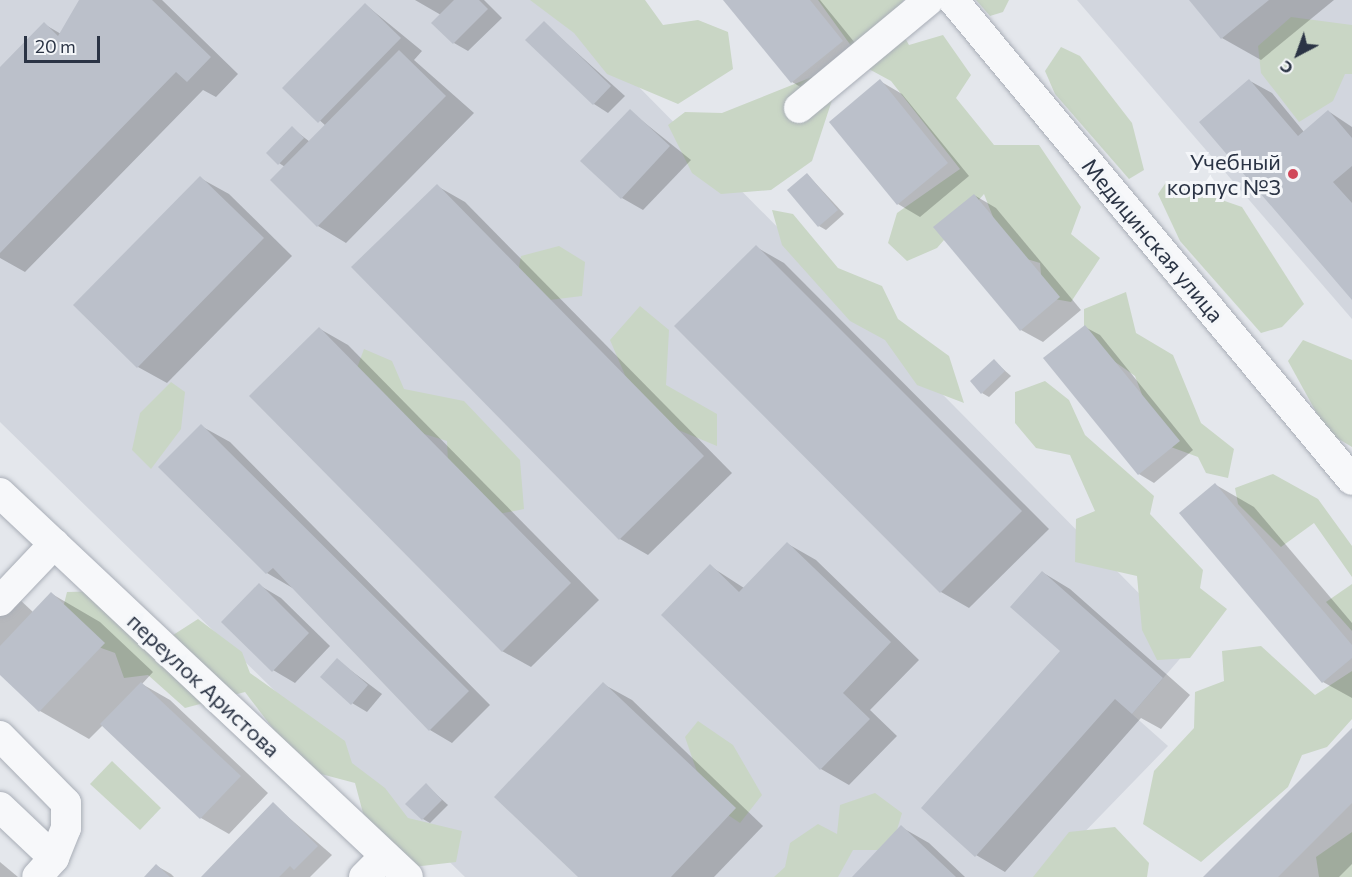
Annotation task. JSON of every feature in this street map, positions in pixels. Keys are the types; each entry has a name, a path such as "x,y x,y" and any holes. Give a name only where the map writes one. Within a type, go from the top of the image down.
{"street":[{"path":"799,108 929,0"},
{"name":"Медицинская улица","path":"953,0 1352,480"},
{"name":"переулок Аристова","path":"0,493 408,877"},
{"path":"0,601 54,544"},
{"path":"0,736 66,803 66,828 45,868 0,807"},
{"path":"364,877 385,856"}],"shaded area":[{"path":"0,0 553,0 1191,646 1132,714 1168,746 1041,877 465,877 0,422"},
{"path":"1077,0 1352,0 1352,319 1174,113"}],"green space":[{"path":"530,0 645,0 663,25 698,20 728,32 733,69 678,104 607,74 574,33"},
{"path":"818,0 904,0 893,17 909,45 943,35 971,75 956,98 994,145 1039,145 1081,207 1071,234 1100,258 1071,302 1043,297 1040,263 1007,253 984,194 937,248 907,261 888,243 897,213 960,169 891,81 867,68"},
{"path":"976,0 1009,0 1003,12 990,16"},
{"path":"1291,17 1352,25 1352,74 1345,74 1333,101 1299,122 1261,73 1258,46"},
{"path":"1061,47 1080,56 1132,123 1144,170 1129,179 1055,94 1045,71"},
{"path":"812,77 836,88 812,161 771,190 721,194 692,173 668,125 685,112 722,113"},
{"path":"1167,181 1242,207 1304,304 1282,327 1261,333 1180,241 1158,194"},
{"path":"772,210 793,214 838,268 882,286 898,319 949,356 964,403 917,385 885,340 850,321 782,245"},
{"path":"559,246 585,262 582,296 533,302 516,283 521,256"},
{"path":"1126,292 1136,333 1173,355 1201,423 1234,449 1228,478 1206,473 1198,457 1160,443 1135,376 1084,340 1084,309"},
{"path":"640,306 669,330 666,385 717,414 717,446 642,415 610,340"},
{"path":"1303,340 1352,360 1352,447 1327,432 1288,361"},
{"path":"364,349 392,361 404,389 464,401 520,460 524,509 489,516 449,483 447,441 395,425 353,379"},
{"path":"1045,381 1069,400 1085,435 1154,496 1150,514 1203,570 1200,588 1227,609 1190,658 1157,660 1142,630 1137,576 1075,562 1076,519 1095,511 1070,455 1036,448 1015,423 1015,392"},
{"path":"171,382 185,392 181,429 151,469 132,450 140,413"},
{"path":"1273,474 1318,499 1352,546 1352,577 1314,523 1281,547 1238,504 1235,488"},
{"path":"1352,584 1352,631 1326,602"},
{"path":"106,591 156,646 198,619 242,652 250,673 345,741 352,763 385,788 408,818 462,831 456,862 413,867 363,813 355,783 321,774 277,734 245,692 185,708 148,675 124,678 115,653 57,632 67,592"},
{"path":"1261,646 1315,695 1352,671 1352,719 1327,747 1302,755 1288,787 1201,862 1143,824 1154,771 1194,728 1195,692 1224,681 1222,651"},
{"path":"698,721 733,745 762,795 740,823 707,801 685,737"},
{"path":"112,761 161,808 140,830 90,784"},
{"path":"875,793 902,813 891,850 853,850 838,877 774,877 785,867 790,843 818,824 837,834 840,805"},
{"path":"1115,827 1149,863 1147,877 1033,877 1069,832"},
{"path":"1352,832 1352,877 1319,877 1316,857"}],"building":[{"path":"79,0 152,0 211,57 187,82 176,72 0,253 0,67 44,22 58,36"},
{"path":"454,0 479,0 488,9 453,44 431,23"},
{"path":"723,0 810,0 843,41 791,83"},
{"path":"1189,0 1269,0 1221,39"},
{"path":"365,3 401,38 318,123 282,88"},
{"path":"544,21 611,86 593,105 525,40"},
{"path":"399,50 446,96 317,227 270,180"},
{"path":"880,79 948,163 897,205 829,122"},
{"name":"Учебный корпус №3","path":"1249,79 1298,136 1328,110 1352,138 1352,166 1333,182 1352,203 1352,300 1199,122"},
{"path":"630,109 670,146 621,199 580,161"},
{"path":"292,126 304,138 278,165 266,153"},
{"path":"807,173 838,210 818,227 787,190"},
{"path":"200,176 264,238 137,368 73,305"},
{"path":"437,184 704,456 619,540 351,267"},
{"path":"974,194 1060,297 1020,331 933,227"},
{"path":"756,245 1022,511 940,593 674,326"},
{"path":"1085,325 1180,441 1138,475 1043,358"},
{"path":"319,327 571,583 502,652 249,396"},
{"path":"994,359 1005,371 981,394 970,381"},
{"path":"201,424 469,691 429,731 273,568 266,574 158,467"},
{"path":"1215,483 1352,645 1352,658 1322,683 1179,513"},
{"path":"787,542 891,642 843,693 870,719 820,770 661,615 710,564 739,592"},
{"path":"1042,571 1163,678 1132,714 1115,699 975,857 921,808 1060,651 1010,607"},
{"path":"259,583 309,633 272,672 221,622"},
{"path":"51,592 105,643 39,712 0,675 0,646"},
{"path":"337,658 368,685 351,705 320,677"},
{"path":"141,682 241,776 200,819 100,724"},
{"path":"603,682 736,808 671,877 578,877 494,797"},
{"path":"1352,728 1352,803 1278,877 1203,877"},
{"path":"426,783 442,800 422,820 405,804"},
{"path":"273,802 318,846 294,870 290,866 279,877 201,877"},
{"path":"901,825 956,877 852,877"},
{"path":"156,864 170,877 144,877"}],"place":[{"name":"Учебный корпус №3","path":"1293,174"}]}
